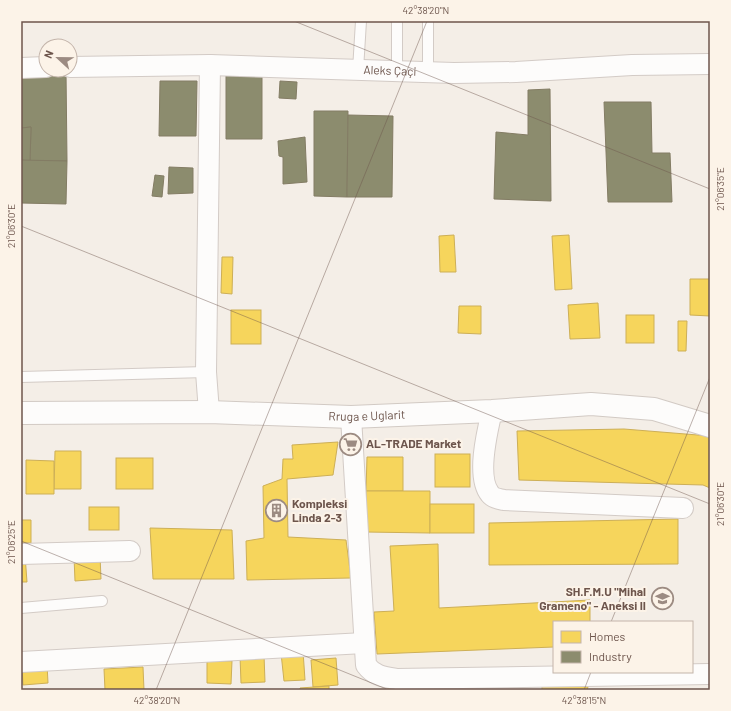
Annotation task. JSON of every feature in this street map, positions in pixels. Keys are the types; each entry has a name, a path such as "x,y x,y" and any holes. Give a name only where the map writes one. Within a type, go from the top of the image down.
{"street":[{"name":"Aleks Çaçi","path":"78,67 210,65 428,73 516,72 632,65 710,64"},
{"path":"209,412 206,372 210,65"},
{"path":"21,68 38,67"},
{"name":"Rruga e Uglarit","path":"21,413 209,412 351,417 492,411 591,404 654,409 710,426"},
{"path":"492,411 483,453 485,487 491,496 504,500 682,508"},
{"path":"351,417 364,643 366,665 370,671 377,675 397,679 710,674"},
{"path":"21,554 130,551"},
{"path":"21,662 364,643"}],"lane":[{"path":"358,70 361,21"},
{"path":"397,21 397,72"},
{"path":"428,21 428,73"},
{"path":"21,377 206,372"},
{"path":"21,608 102,601"}],"building: Homes":[{"path":"454,235 456,272 440,272 439,236"},
{"path":"569,235 572,289 555,290 552,236"},
{"path":"222,257 233,257 232,294 221,293"},
{"path":"690,279 710,279 710,316 690,315"},
{"path":"598,303 600,338 570,339 568,305"},
{"path":"459,306 481,306 481,334 458,333"},
{"path":"231,310 261,310 261,344 231,344"},
{"path":"626,315 654,315 654,343 626,343"},
{"path":"678,321 687,321 686,351 678,351"},
{"path":"624,429 710,436 710,488 703,485 519,480 517,431"},
{"name":"Kompleksi Linda 2-3","path":"338,442 333,475 287,479 288,537 346,540 351,578 247,580 246,541 264,538 263,486 282,479 283,459 293,459 292,445"},
{"path":"55,451 81,451 81,489 54,489"},
{"path":"435,454 470,454 470,487 435,487"},
{"path":"367,457 403,457 403,491 366,491"},
{"path":"116,458 153,458 153,489 116,489"},
{"path":"26,460 54,461 54,494 26,494"},
{"path":"366,491 430,491 430,533 366,532"},
{"path":"430,504 474,504 474,533 430,533"},
{"path":"89,507 119,507 119,530 89,530"},
{"path":"678,519 678,564 489,565 489,523"},
{"path":"21,520 31,520 31,543 21,542"},
{"path":"150,528 232,530 234,579 153,579"},
{"path":"438,544 439,608 590,600 590,621 553,621 553,647 377,654 374,612 394,611 390,546"},
{"path":"25,555 27,582 21,582 21,556"},
{"path":"100,555 101,579 75,581 74,557"},
{"path":"303,651 305,680 284,681 281,653"},
{"path":"264,655 265,682 241,683 240,656"},
{"path":"336,658 338,685 313,687 311,660"},
{"path":"207,661 232,661 231,684 207,683"},
{"path":"47,664 48,683 23,685 22,666"},
{"path":"143,667 144,690 105,690 104,669"},
{"path":"462,681 462,690 436,690 436,682"},
{"path":"416,683 417,690 388,690 388,686"},
{"path":"542,683 588,687 587,690 542,690"},
{"path":"329,686 329,690 300,690 300,688"}],"building: Industry":[{"path":"21,73 38,73 38,78 66,78 67,161 30,161 31,127 21,128"},
{"path":"226,74 262,75 262,139 226,139"},
{"path":"160,81 197,81 196,136 159,136"},
{"path":"280,81 297,82 296,99 279,98"},
{"path":"550,89 551,201 494,199 496,132 528,135 528,90"},
{"path":"604,102 651,102 652,153 670,153 672,202 608,202"},
{"path":"314,111 348,111 347,197 314,196"},
{"path":"348,115 393,116 392,197 347,197"},
{"path":"31,127 30,161 21,160 21,128"},
{"path":"305,137 307,182 283,184 283,157 279,156 278,141"},
{"path":"21,160 67,161 66,204 21,203"},
{"path":"169,167 193,168 193,193 168,194"},
{"path":"155,175 164,176 162,197 152,196"}],"place":[{"name":"AL-TRADE Market","path":"351,444"},
{"name":"Kompleksi Linda 2-3","path":"276,511"},
{"name":"SH.F.M.U \"Mihal Grameno\" - Aneksi II","path":"662,599"}]}
